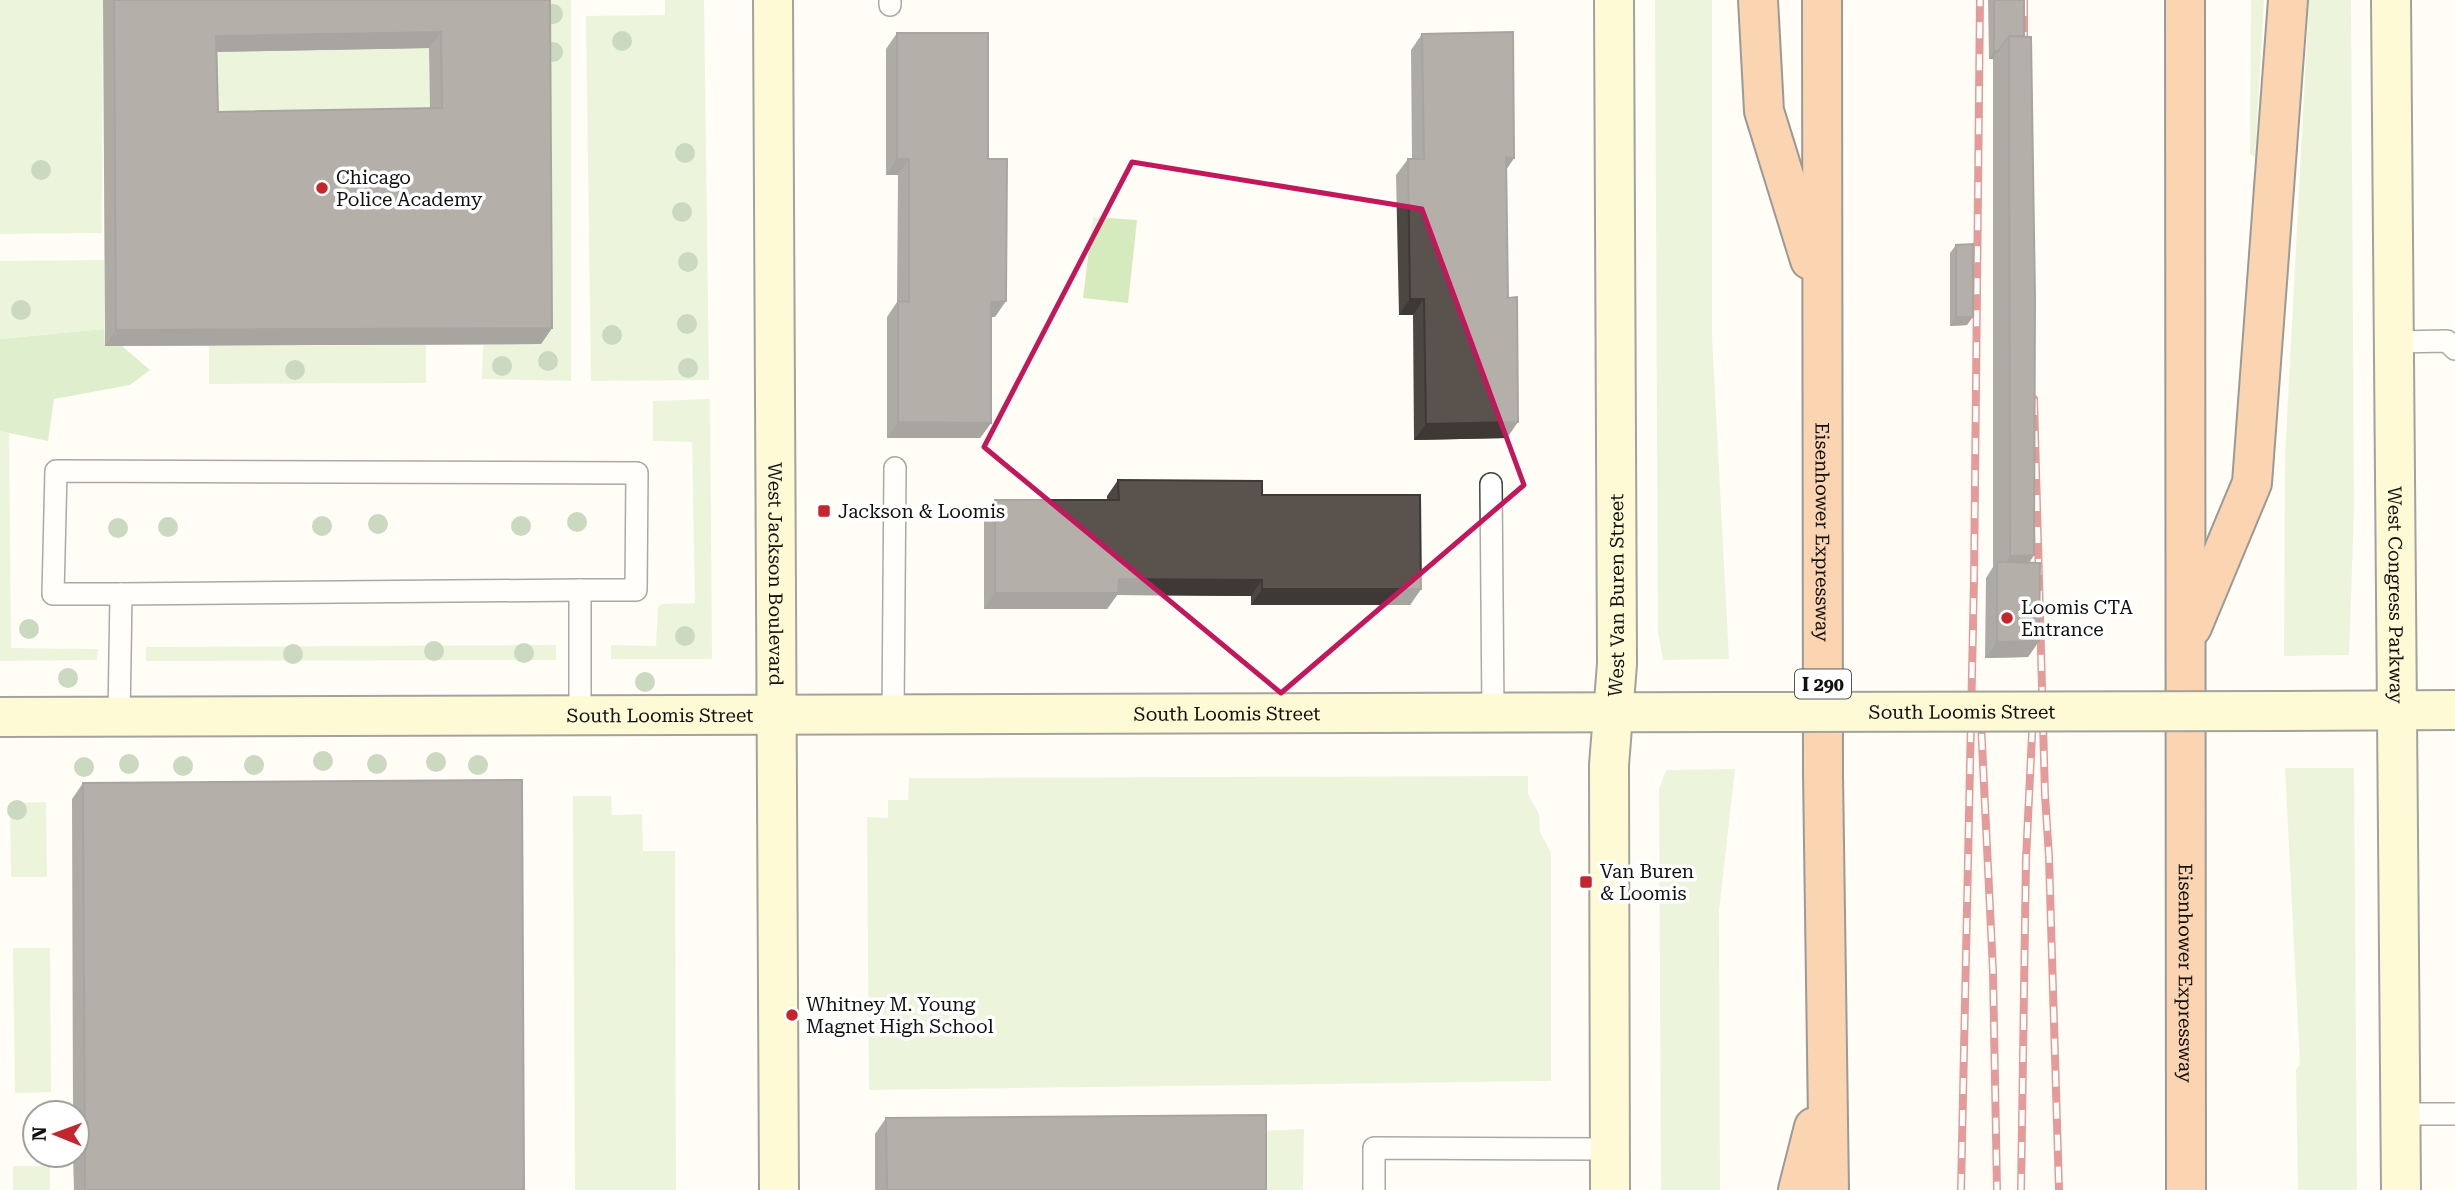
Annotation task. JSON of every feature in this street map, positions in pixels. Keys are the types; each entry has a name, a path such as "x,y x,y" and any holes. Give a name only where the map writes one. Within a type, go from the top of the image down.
{"highway":[{"path":"1758,0 1764,111 1821,298"},
{"name":"Eisenhower Expressway","path":"1822,0 1823,774 1829,1190"},
{"name":"Eisenhower Expressway","path":"2185,0 2186,1190"},
{"path":"2186,641 2252,483 2288,0"},
{"path":"1798,1190 1828,1070"}],"street":[{"name":"West Jackson Boulevard","path":"773,0 779,1190"},
{"name":"West Van Buren Street","path":"1611,1190 1609,765 1617,664 1614,0"},
{"name":"West Congress Parkway","path":"2391,0 2401,1190"},
{"name":"South Loomis Street","path":"0,718 2455,710"}],"lane":[{"path":"2395,342 2447,341 2455,349"},
{"path":"893,714 895,468"},
{"path":"56,471 638,473 636,590 121,594 53,594 56,471"},
{"path":"1491,484 1493,712"},
{"path":"580,590 580,715"},
{"path":"119,717 121,594"},
{"path":"2400,1114 2455,1114"},
{"path":"1374,1190 1374,1147 1610,1149"}],"highlighted area":[{"path":"1132,162 1422,209 1524,485 1281,693 984,447"}],"green space":[{"path":"0,0 103,0 102,233 0,234"},
{"path":"539,0 571,0 571,381 482,379 483,345 541,344"},
{"path":"665,0 704,0 709,380 591,381 586,16 665,15"},
{"path":"1655,0 1712,0 1712,336 1729,659 1663,660 1658,632"},
{"path":"2251,0 2264,0 2255,157 2250,154"},
{"path":"2309,0 2351,0 2354,509 2349,655 2284,656 2285,457"},
{"path":"429,48 431,124 207,128 205,52"},
{"path":"1093,217 1137,220 1128,303 1083,298"},
{"path":"104,260 104,329 0,339 0,261"},
{"path":"104,329 105,346 122,346 150,370 130,385 54,399 48,441 0,431 0,339"},
{"path":"426,345 426,383 209,384 209,346"},
{"path":"710,399 712,659 611,659 611,645 656,646 658,607 662,604 695,603 692,442 653,441 653,401"},
{"path":"0,422 9,423 11,648 98,649 97,660 0,661"},
{"path":"556,645 556,660 146,661 146,647"},
{"path":"2285,768 2354,768 2357,1190 2298,1190 2296,1070 2300,1064"},
{"path":"1735,769 1719,911 1720,1190 1661,1190 1659,789 1666,770"},
{"path":"1528,776 1528,794 1539,814 1540,832 1551,853 1551,1081 869,1090 867,817 888,818 888,800 908,800 909,778"},
{"path":"573,796 611,796 612,815 642,814 643,851 675,851 676,1190 575,1190"},
{"path":"46,802 47,877 11,877 10,803"},
{"path":"13,948 50,948 51,1092 15,1093"},
{"path":"1304,1129 1303,1190 1255,1190 1255,1131"},
{"path":"13,1166 21,1166 21,1169 50,1169 50,1190 13,1190"}],"building":[{"name":"Chicago Police Academy","path":"114,0 550,0 552,328 116,330","holes":["441,32 442,108 218,112 216,36"]},
{"path":"1994,0 2024,0 2024,36 2009,36 1998,51 1994,51"},
{"path":"1513,32 1514,158 1506,157 1508,298 1517,297 1518,422 1426,424 1424,299 1410,299 1408,159 1424,159 1422,34"},
{"path":"897,33 988,33 988,159 1007,159 1006,301 991,302 991,423 898,422 898,301 909,302 909,159 897,159"},
{"path":"2009,36 2031,37 2035,298 2034,555 2010,556"},
{"path":"1973,244 1973,317 1956,317 1956,245"},
{"path":"1118,480 1262,481 1262,495 1420,495 1421,589 1262,589 1262,580 1119,579 1118,593 995,593 995,500 1119,500"},
{"path":"1997,562 2040,563 2039,641 1997,642"},
{"path":"522,780 524,1190 85,1190 85,1169 91,1169 91,1099 85,1099 83,783"},
{"path":"1266,1115 1266,1190 887,1190 886,1118"}],"railway":[{"path":"1961,1190 1974,579 1980,0"},
{"path":"2024,0 2024,57"},
{"path":"2034,399 2059,1190"},
{"path":"1980,702 1993,971 1997,1190"},
{"path":"2021,1190 2026,859 2033,714"}],"place":[{"name":"Chicago Police Academy","path":"322,188"},
{"name":"Jackson & Loomis","path":"824,511"},
{"name":"Loomis CTA Entrance","path":"2007,618"},
{"name":"Van Buren & Loomis","path":"1586,882"},
{"name":"Whitney M. Young Magnet High School","path":"792,1015"}]}
